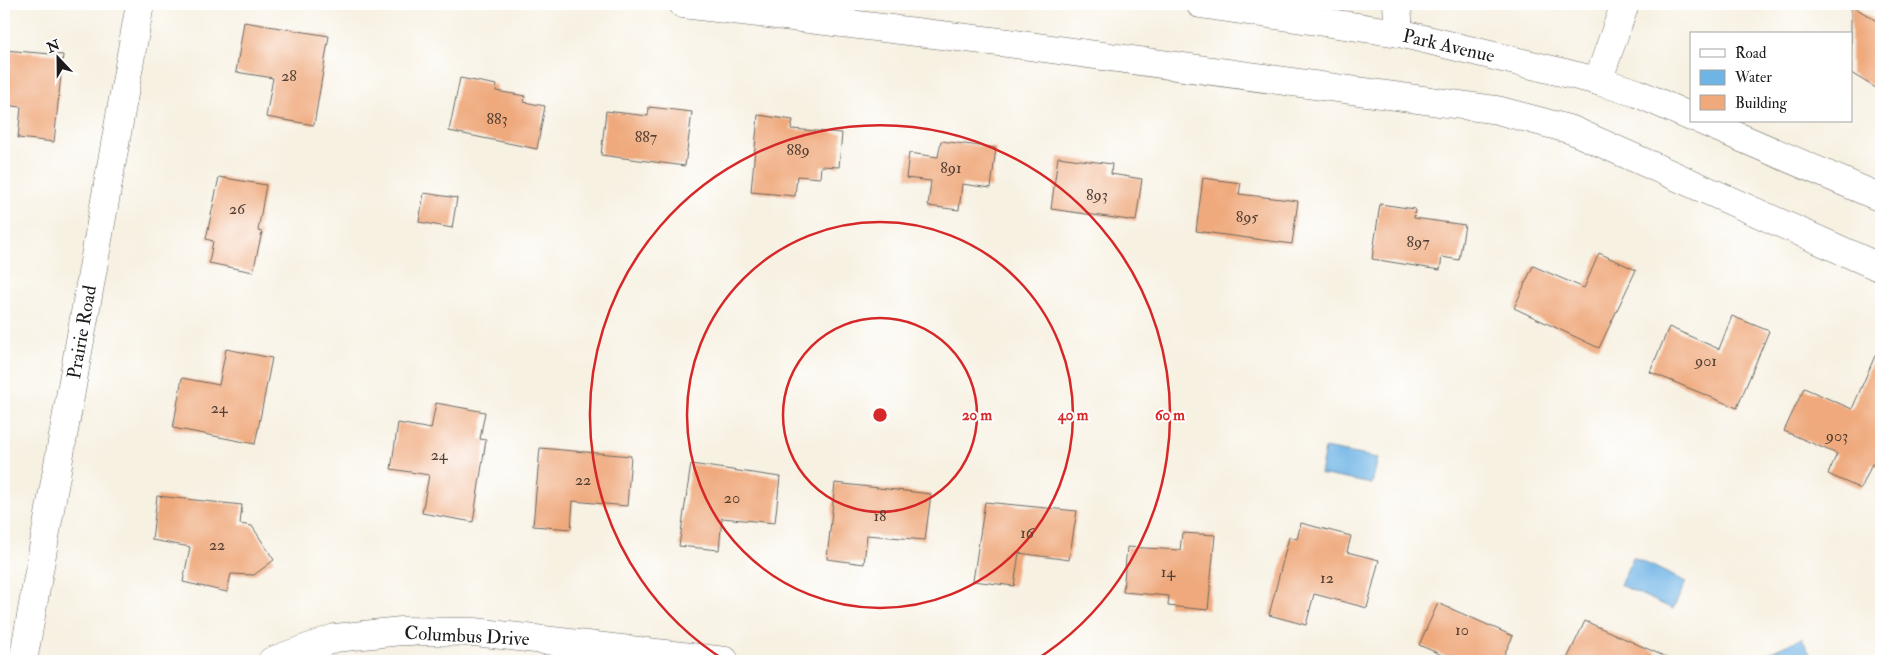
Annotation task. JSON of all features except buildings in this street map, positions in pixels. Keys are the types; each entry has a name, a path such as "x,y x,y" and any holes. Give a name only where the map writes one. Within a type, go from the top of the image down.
{"street":[{"name":"Prairie Road","path":"23,661 140,4"},
{"path":"683,4 1008,43 1497,110 1572,130 1881,268"},
{"name":"Park Avenue","path":"1200,4 1400,33 1598,81 1637,93 1690,116"},
{"path":"1397,4 1400,33"},
{"path":"1598,81 1625,4"},
{"path":"1704,122 1881,198"},
{"name":"Columbus Drive","path":"272,661 335,638 401,631 475,632 725,661"}],"water":[{"path":"1325,448 1378,458 1372,484 1320,474"},
{"path":"1633,557 1686,582 1673,609 1620,585"},
{"path":"1802,638 1812,658 1805,661 1751,661"}]}
